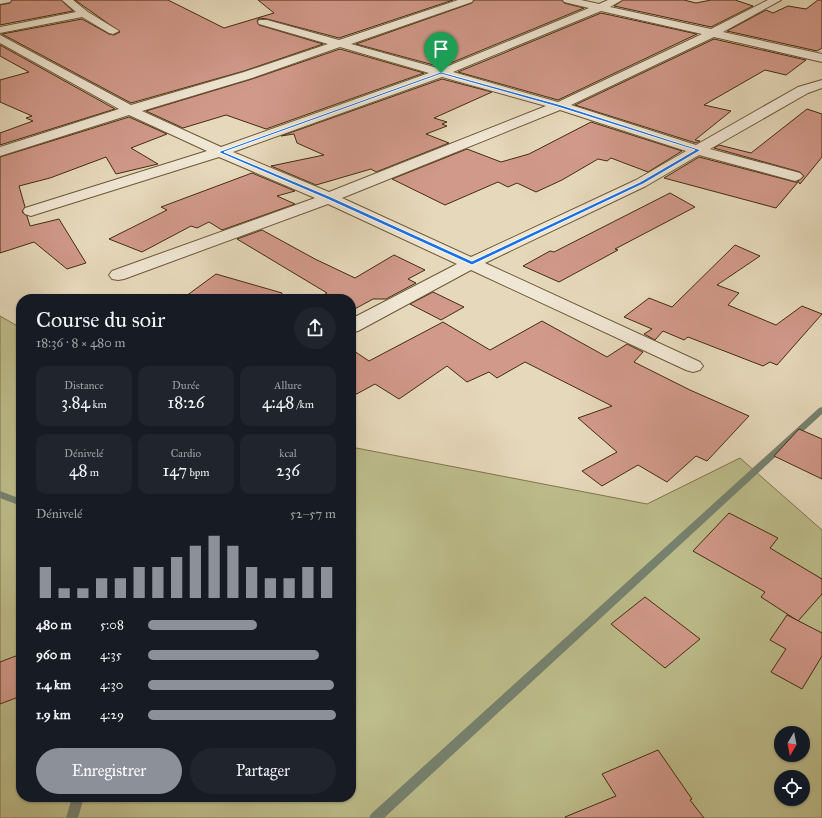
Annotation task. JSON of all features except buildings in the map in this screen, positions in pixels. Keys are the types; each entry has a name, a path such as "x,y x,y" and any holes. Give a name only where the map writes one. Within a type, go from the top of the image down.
{"street":[{"path":"0,1 6,0"},
{"path":"67,0 84,14 112,30"},
{"path":"0,152 130,110 248,75 343,44 468,0"},
{"path":"568,0 822,58"},
{"path":"31,210 220,152 441,73 617,0"},
{"path":"118,274 329,198 560,106 713,33 776,0"},
{"path":"0,30 84,14"},
{"path":"263,22 560,106 698,150 795,176"},
{"path":"0,38 130,110 220,152 329,198 472,263 693,366"},
{"path":"356,324 472,263 641,183 803,90 822,84"}],"green space":[{"path":"0,316 16,325 16,802 356,802 356,448 647,504 740,458 822,530 822,818 0,818"}],"waterway":[{"path":"375,818 822,410"},
{"path":"0,494 16,501"},
{"path":"72,818 77,802"}],"route":[{"path":"441,73 560,106 698,150 619,194 472,263 329,198 220,152 441,73"}]}
